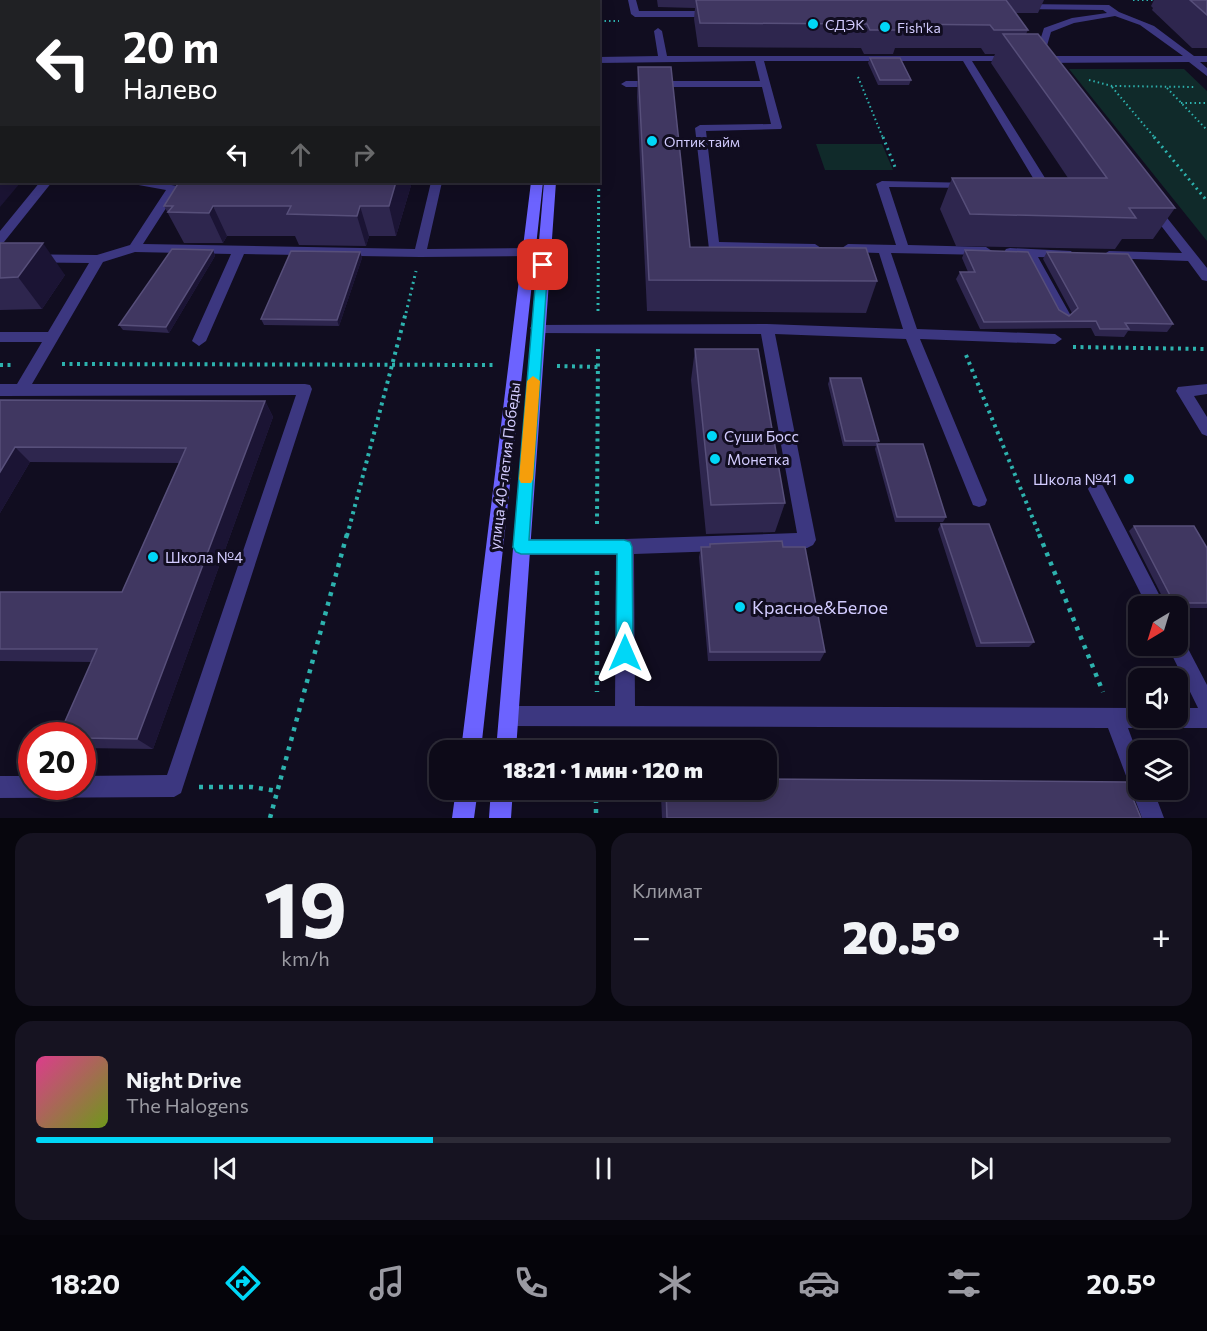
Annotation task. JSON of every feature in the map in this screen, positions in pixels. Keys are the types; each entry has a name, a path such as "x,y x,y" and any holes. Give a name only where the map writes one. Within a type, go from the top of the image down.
{"street":[{"name":"улица 40-летия Победы","path":"472,740 516,364 528,327 528,252 537,183"},
{"path":"507,740 534,365 528,327 550,183"},
{"path":"463,818 465,800"},
{"path":"500,818 501,800"}],"lane":[{"path":"633,0 635,14 727,14"},
{"path":"1096,0 1109,10 1143,23 1192,58 1207,73"},
{"path":"1014,7 1109,10"},
{"path":"1033,61 1047,30 1109,10"},
{"path":"658,31 663,59"},
{"path":"759,58 777,128 700,128 713,246 1076,254"},
{"path":"966,58 1044,186 1020,186"},
{"path":"600,60 1207,59"},
{"path":"626,84 765,84"},
{"path":"0,239 45,183"},
{"path":"134,248 178,188 144,183"},
{"path":"420,253 437,183"},
{"path":"903,249 882,184 985,185"},
{"path":"1148,200 1207,277"},
{"path":"0,258 98,259 134,248 420,253 528,252"},
{"path":"884,249 911,333 979,500"},
{"path":"199,341 239,250"},
{"path":"1030,253 1064,316"},
{"path":"1100,255 1192,257"},
{"path":"21,390 98,259"},
{"path":"528,327 767,329 1055,339"},
{"path":"521,547 624,547 807,540 767,329"},
{"path":"0,337 51,337"},
{"path":"0,390 305,389 174,786 0,787"},
{"path":"1207,389 1183,391 1207,430"},
{"path":"1096,489 1151,596"},
{"path":"624,547 625,716"},
{"path":"1182,656 1207,705"},
{"path":"509,716 1207,718"},
{"path":"1114,718 1128,755"},
{"path":"1146,800 1153,818"}],"path":[{"path":"600,0 600,21 623,21"},
{"path":"1134,0 1165,0"},
{"path":"851,58 902,184"},
{"path":"1090,80 1112,86 1197,87"},
{"path":"1112,86 1207,201"},
{"path":"1166,87 1207,130"},
{"path":"1181,103 1207,103"},
{"path":"597,716 599,183"},
{"path":"270,818 393,366 420,253"},
{"path":"957,334 1114,718"},
{"path":"1067,347 1207,349"},
{"path":"0,365 516,364"},
{"path":"534,365 598,367"},
{"path":"174,786 277,791"},
{"path":"596,800 596,818"}],"green space":[{"path":"1069,69 1184,69 1207,91 1207,241"},
{"path":"816,144 882,144 893,170 825,170"}],"building":[{"path":"696,0 1006,0 1028,30 994,30 990,25 897,24 900,30 870,30 867,24 700,23"},
{"path":"1190,0 1207,0 1207,15"},
{"path":"1003,34 1038,34 1175,208 1129,208 1136,218 970,214 952,178 1107,178"},
{"path":"870,58 900,58 911,80 880,80"},
{"path":"638,67 671,67 690,247 866,248 877,281 649,280"},
{"path":"178,183 396,183 389,206 360,206 357,216 287,214 291,206 213,206 209,213 168,212 173,206 164,206"},
{"path":"0,243 43,243 18,277 0,278"},
{"path":"172,249 213,250 166,327 119,325"},
{"path":"965,250 1028,252 1059,310 1069,316 1078,308 1047,252 1128,254 1173,324 1125,323 1129,329 1100,329 1096,321 984,322 960,272 975,272"},
{"path":"291,251 360,252 337,320 261,319"},
{"path":"695,349 758,349 785,503 711,505"},
{"path":"830,378 861,378 879,441 845,441"},
{"path":"0,400 265,401 137,739 96,738 96,722 65,722 97,649 0,649 0,592 122,592 186,448 15,447 0,472"},
{"path":"877,444 923,444 946,517 897,517"},
{"path":"941,524 989,524 1034,642 981,643"},
{"path":"1134,526 1194,526 1207,548 1207,603 1188,603 1188,596 1170,596"},
{"path":"782,541 783,547 805,547 825,652 710,652 701,547 710,547 710,544"},
{"path":"777,779 1126,782 1128,800 1134,800 1141,818 667,818 666,800 777,800"}],"slow traffic":[{"path":"526,479 533,381"}],"place":[{"name":"СДЭК","path":"813,24"},
{"name":"Fish'ka","path":"885,27"},
{"name":"Оптик тайм","path":"652,141"},
{"name":"Суши Босс","path":"712,436"},
{"name":"Монетка","path":"715,459"},
{"name":"Школа №41","path":"1129,479"},
{"name":"Школа №4","path":"153,557"},
{"name":"Красное&Белое","path":"740,607"}],"route":[{"path":"543,265 521,547 624,547 625,653"}]}
